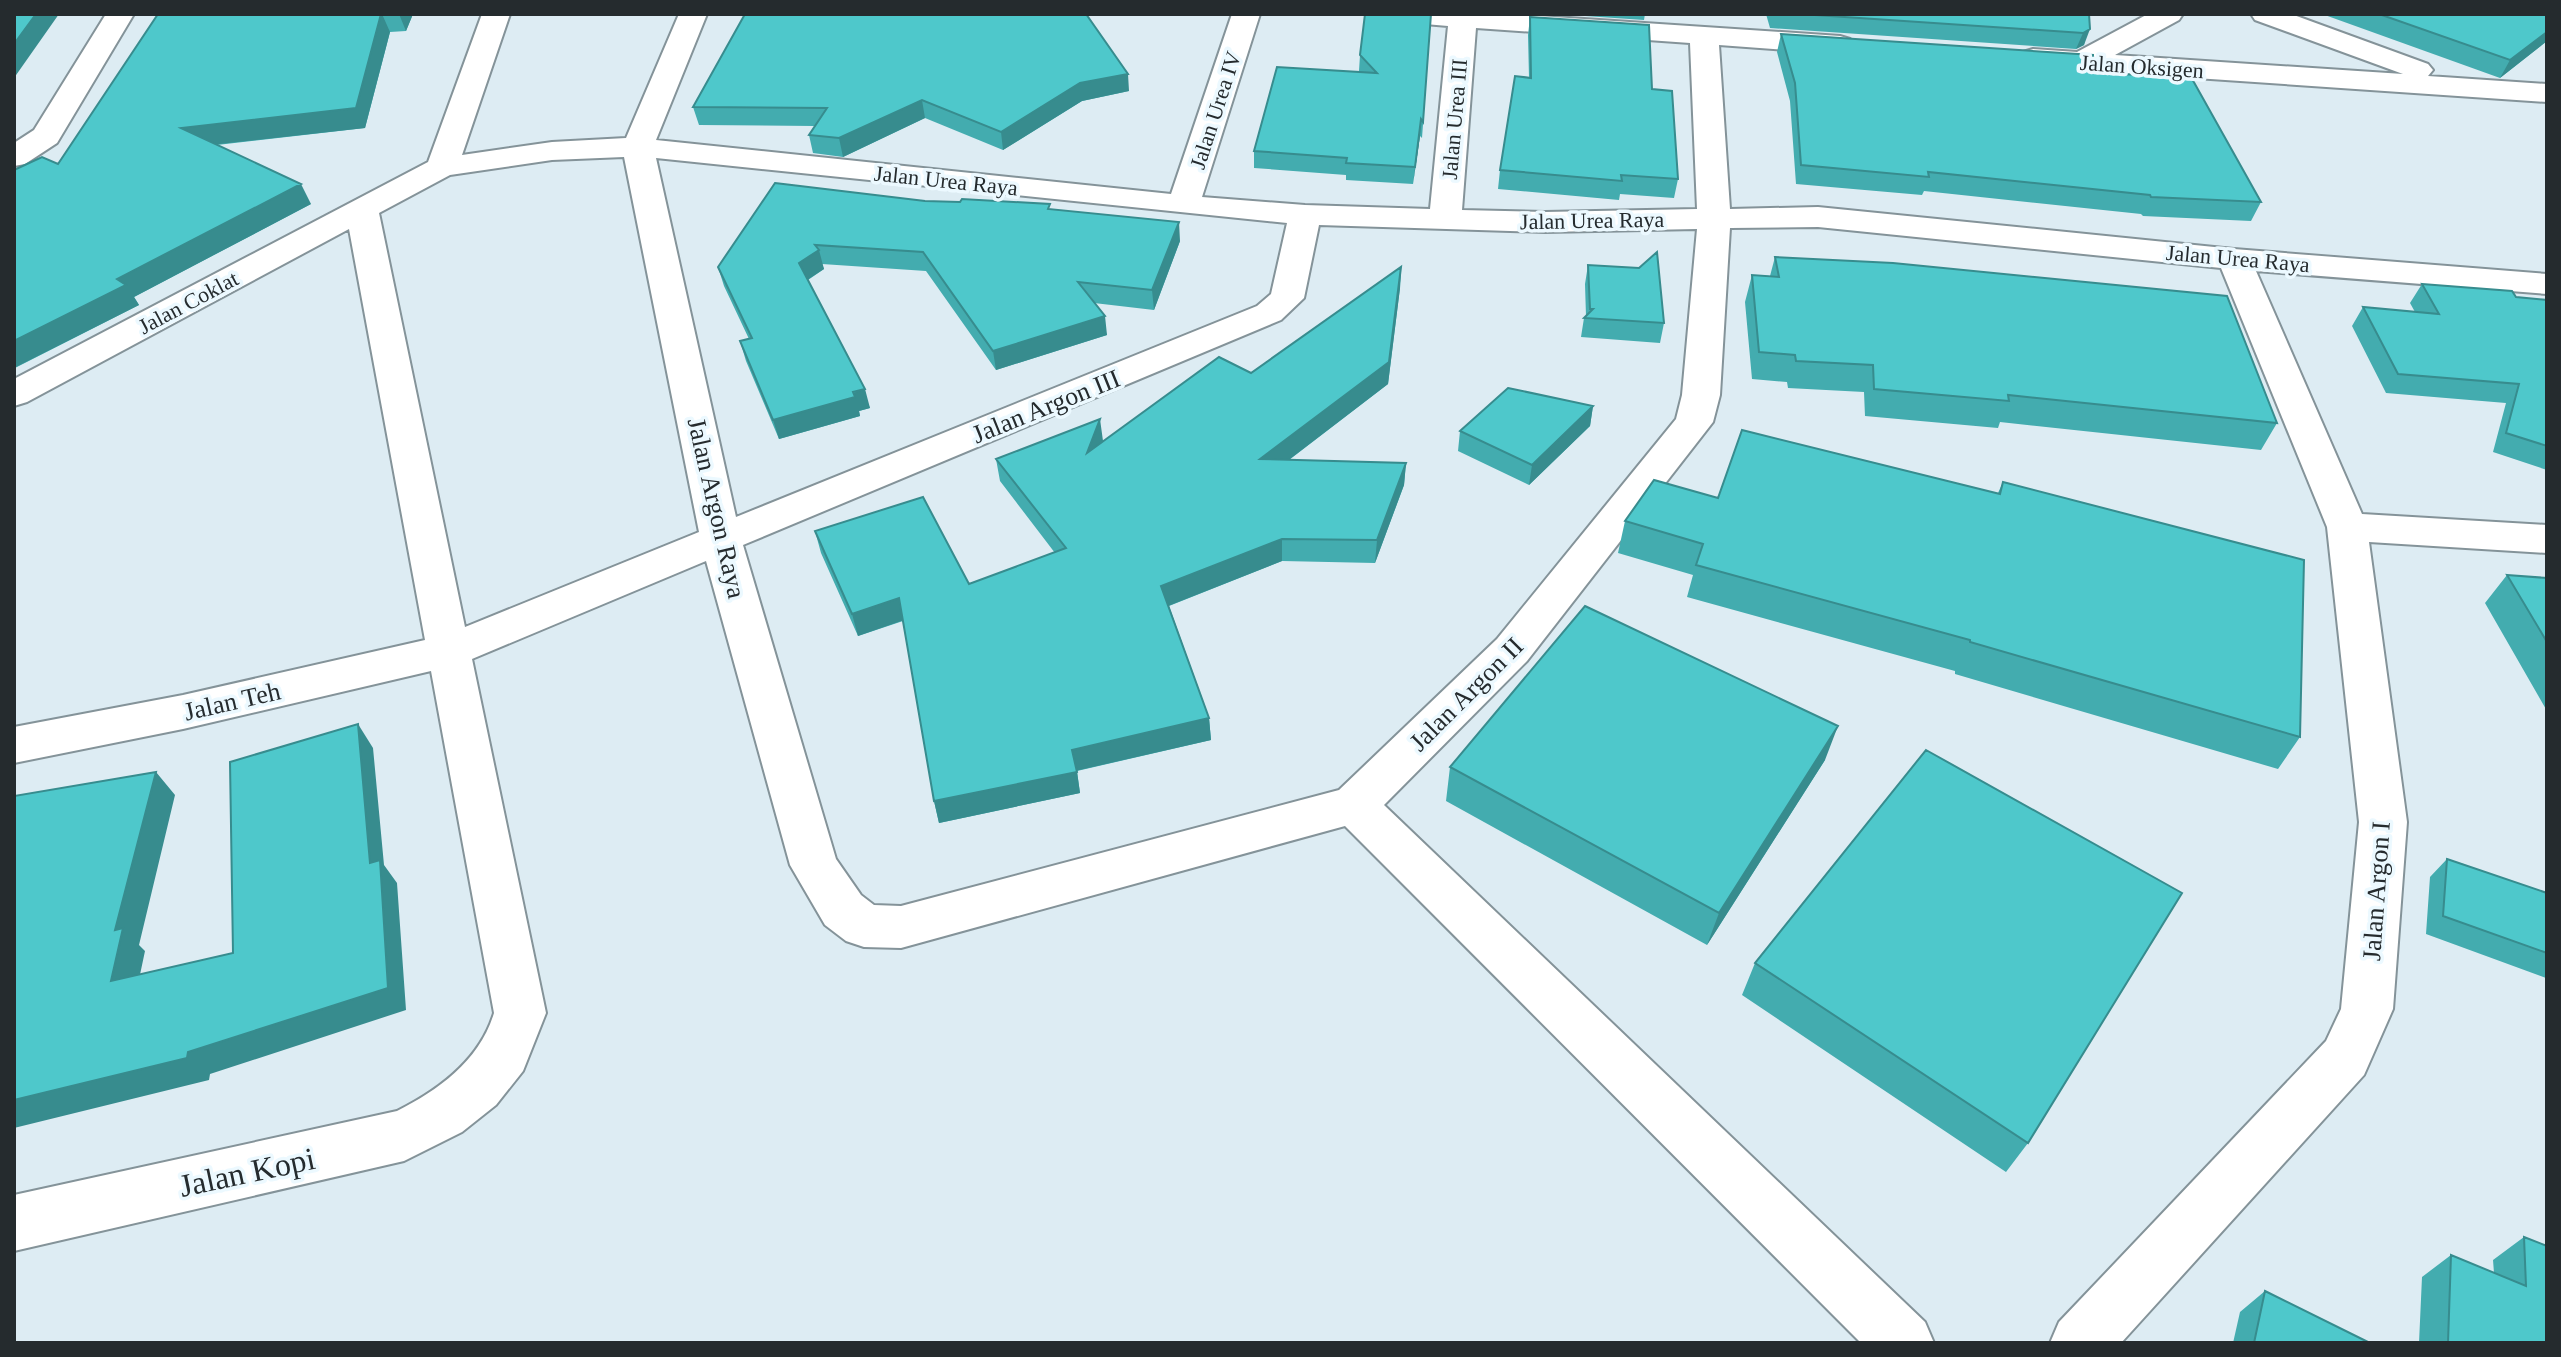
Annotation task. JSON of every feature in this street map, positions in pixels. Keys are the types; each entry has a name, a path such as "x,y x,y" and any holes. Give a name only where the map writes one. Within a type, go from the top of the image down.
{"street":[{"path":"14,157 46,136 120,14"},
{"path":"442,167 496,14"},
{"path":"638,147 693,14"},
{"name":"Jalan Urea IV","path":"1183,205 1246,14"},
{"path":"1388,14 1862,46"},
{"path":"2083,61 2169,14"},
{"name":"Jalan Oksigen","path":"2265,14 2465,88"},
{"name":"Jalan Urea III","path":"1445,219 1463,19"},
{"name":"Jalan Argon II","path":"814,865 843,910 864,926 901,927 1354,805 1512,650 1694,422 1701,395 1714,217 1704,36"},
{"name":"Jalan Oksigen","path":"2004,56 2547,93"},
{"name":"Jalan Urea Raya","path":"442,167 552,151 638,147 1183,205 1305,215 1545,222 1818,217 2234,259 2547,284"},
{"name":"Jalan Argon Raya","path":"638,147 721,540 814,865"},
{"name":"Jalan Coklat","path":"14,394 442,167"},
{"name":"Jalan Kopi","path":"14,1223 404,1135 440,1118 470,1096 504,1055 516,1033 520,1013 362,210"},
{"name":"Jalan Argon III","path":"448,651 1269,313 1287,298 1305,215"},
{"name":"Jalan Argon I","path":"2080,1343 2345,1058 2367,1009 2383,822 2347,527 2234,259"},
{"path":"2347,527 2547,539"},
{"name":"Jalan Teh","path":"14,745 183,712 448,651"},
{"path":"1354,805 1904,1343"}],"building":[{"path":"14,14 36,14 14,44"},
{"path":"158,14 381,14 356,108 181,128 301,184 117,279 126,285 14,341 14,170 42,157 58,164"},
{"path":"745,14 1086,14 1128,74 1080,83 1001,132 922,100 839,138 809,135 827,108 693,107"},
{"path":"1365,14 1431,14 1423,122 1421,119 1415,167 1346,163 1347,158 1254,151 1277,67 1377,73 1360,55"},
{"path":"1800,14 2089,14 2090,29 2083,33"},
{"path":"2379,14 2547,14 2547,32 2510,60"},
{"path":"1530,17 1649,25 1652,89 1672,91 1678,179 1621,175 1622,181 1500,170 1515,76 1531,78"},
{"path":"1781,34 2093,55 2094,73 2191,77 2261,202 2151,197 1928,172 1929,177 1801,165 1795,83"},
{"path":"775,183 925,201 960,202 962,199 1050,204 1048,209 1179,222 1152,290 1078,282 1105,316 993,351 923,252 815,245 819,250 799,263 865,389 853,392 855,397 773,420 740,341 752,338 718,267"},
{"path":"1657,252 1664,323 1584,318 1593,309 1590,309 1588,265 1639,268"},
{"path":"1775,257 1893,263 2227,296 2277,423 2008,395 2009,401 1874,389 1873,365 1796,361 1795,355 1759,352 1752,275 1779,277"},
{"path":"1401,267 1389,362 1260,459 1406,463 1377,540 1282,539 1161,586 1209,718 1072,750 1077,772 934,801 899,598 852,614 815,531 923,497 969,584 1066,548 996,459 1100,419 1087,453 1219,357 1251,373"},
{"path":"2422,284 2512,291 2516,297 2547,300 2547,446 2506,433 2519,384 2398,374 2363,307 2439,314"},
{"path":"1508,388 1593,406 1532,465 1460,431"},
{"path":"1742,430 2000,494 2003,482 2304,560 2300,737 1970,640 1696,565 1703,544 1625,521 1654,480 1718,498"},
{"path":"2507,575 2547,578 2547,642"},
{"path":"1585,606 1838,726 1719,913 1450,767"},
{"path":"358,724 370,863 380,860 388,988 188,1052 187,1058 14,1100 14,796 156,772 115,930 123,928 111,981 233,953 230,762"},
{"path":"1926,750 2182,893 2028,1143 1755,963"},
{"path":"2447,859 2547,893 2547,953 2443,916"},
{"path":"2524,1237 2547,1246 2547,1343 2448,1343 2451,1255 2526,1286"},
{"path":"2265,1291 2370,1343 2254,1343"}]}
